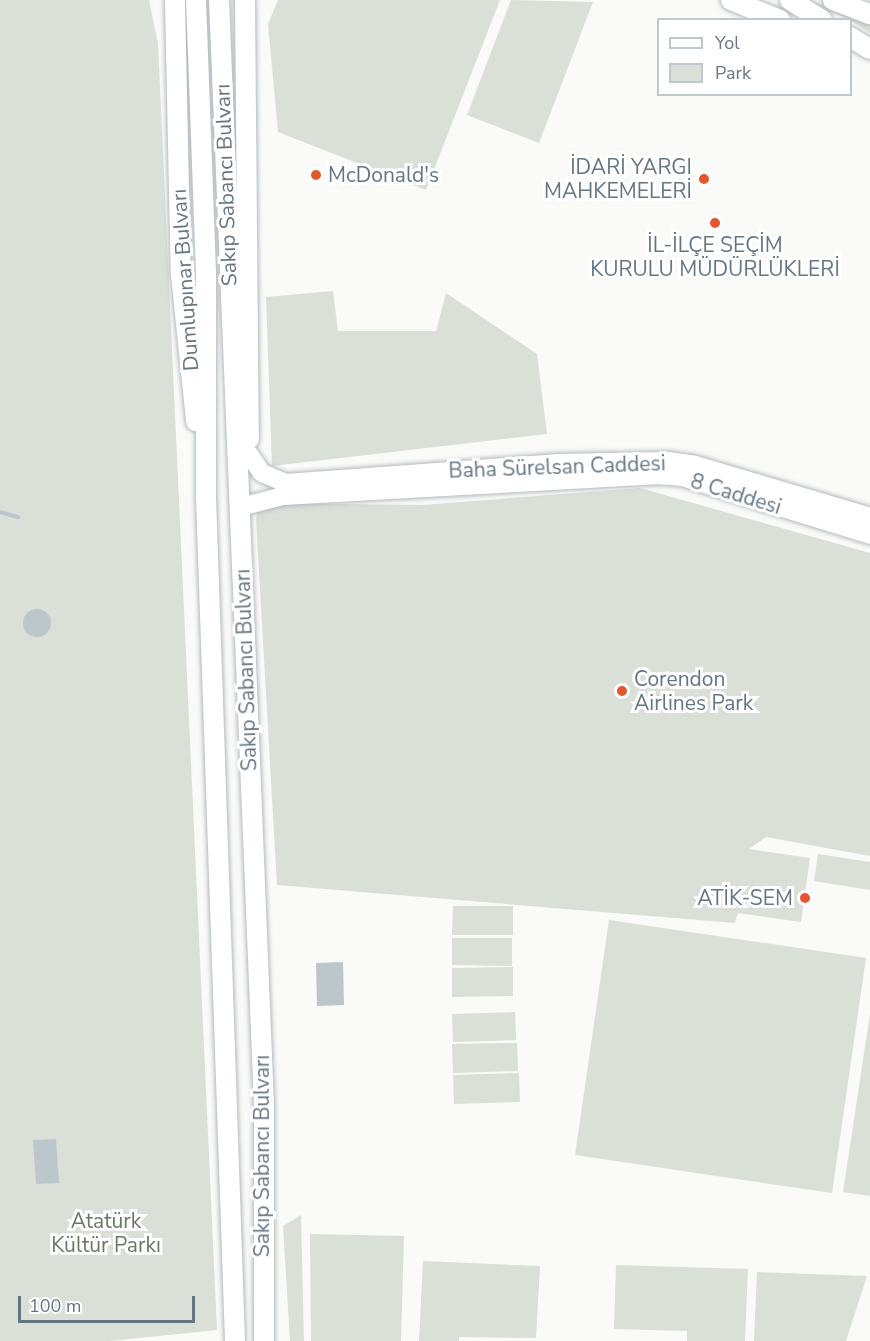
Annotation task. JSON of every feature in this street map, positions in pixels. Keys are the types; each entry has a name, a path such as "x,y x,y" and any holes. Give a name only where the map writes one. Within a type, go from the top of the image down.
{"main road":[{"path":"163,0 176,60"},
{"path":"175,0 176,60"},
{"path":"196,0 206,273 207,498"},
{"name":"Sakıp Sabancı Bulvarı","path":"219,0 264,1107 264,1341"},
{"path":"240,507 249,454 245,0"},
{"path":"246,55 253,0"},
{"path":"731,0 775,18"},
{"path":"790,0 819,18"},
{"path":"833,0 870,14"},
{"path":"852,38 870,49"},
{"path":"852,48 870,55"},
{"name":"Dumlupınar Bulvarı","path":"176,60 181,275 207,498"},
{"name":"Baha Sürelsan Caddesi","path":"249,454 262,473 286,483 556,463 668,460 695,465 870,517"},
{"name":"8 Caddesi","path":"240,507 283,496 655,475 682,477 870,535"},
{"name":"Sakıp Sabancı Bulvarı","path":"207,498 233,1341"},
{"path":"263,1250 273,1341"}],"green space":[{"name":"Atatürk Kültür Parkı","path":"0,0 149,0 158,44 217,1330 110,1341 0,1341"},
{"path":"278,0 500,0 426,190 278,132 268,24"},
{"path":"511,0 593,2 539,143 467,115"},
{"path":"808,0 870,23 870,33 852,21 852,18 846,18"},
{"path":"333,291 338,331 436,331 446,293 537,354 547,434 272,466 266,297"},
{"path":"640,488 870,553 870,856 766,837 749,849 810,858 801,922 738,913 735,923 277,885 256,519 259,503 422,505"},
{"path":"818,854 870,862 870,890 814,881"},
{"path":"453,906 513,906 513,935 452,935"},
{"path":"609,920 866,958 832,1193 575,1155"},
{"path":"452,938 512,938 512,966 452,965"},
{"path":"513,967 513,996 452,997 452,968"},
{"path":"515,1012 516,1040 453,1042 452,1014"},
{"path":"870,1014 870,1196 843,1192"},
{"path":"517,1043 518,1071 453,1073 452,1044"},
{"path":"519,1073 520,1102 454,1104 453,1075"},
{"path":"301,1215 304,1341 290,1341 283,1226"},
{"path":"310,1234 404,1236 401,1341 311,1341"},
{"path":"423,1261 540,1266 536,1338 459,1337 459,1341 419,1341"},
{"path":"616,1265 748,1269 745,1341 687,1341 687,1331 614,1329"},
{"path":"757,1272 867,1276 846,1341 754,1341"}],"shaded area":[{"path":"37,609 47,613 51,623 47,633 37,637 27,633 23,623 27,613"},
{"path":"343,962 344,1005 317,1006 316,963"},
{"path":"56,1139 59,1183 36,1184 33,1140"}],"waterway":[{"path":"0,512 18,517"}],"place":[{"name":"McDonald's","path":"316,175"},
{"name":"İDARİ YARGI MAHKEMELERİ","path":"704,179"},
{"name":"İL-İLÇE SEÇİM KURULU MÜDÜRLÜKLERİ","path":"715,223"},
{"name":"Corendon Airlines Park","path":"622,691"},
{"name":"ATİK-SEM","path":"805,898"}]}
